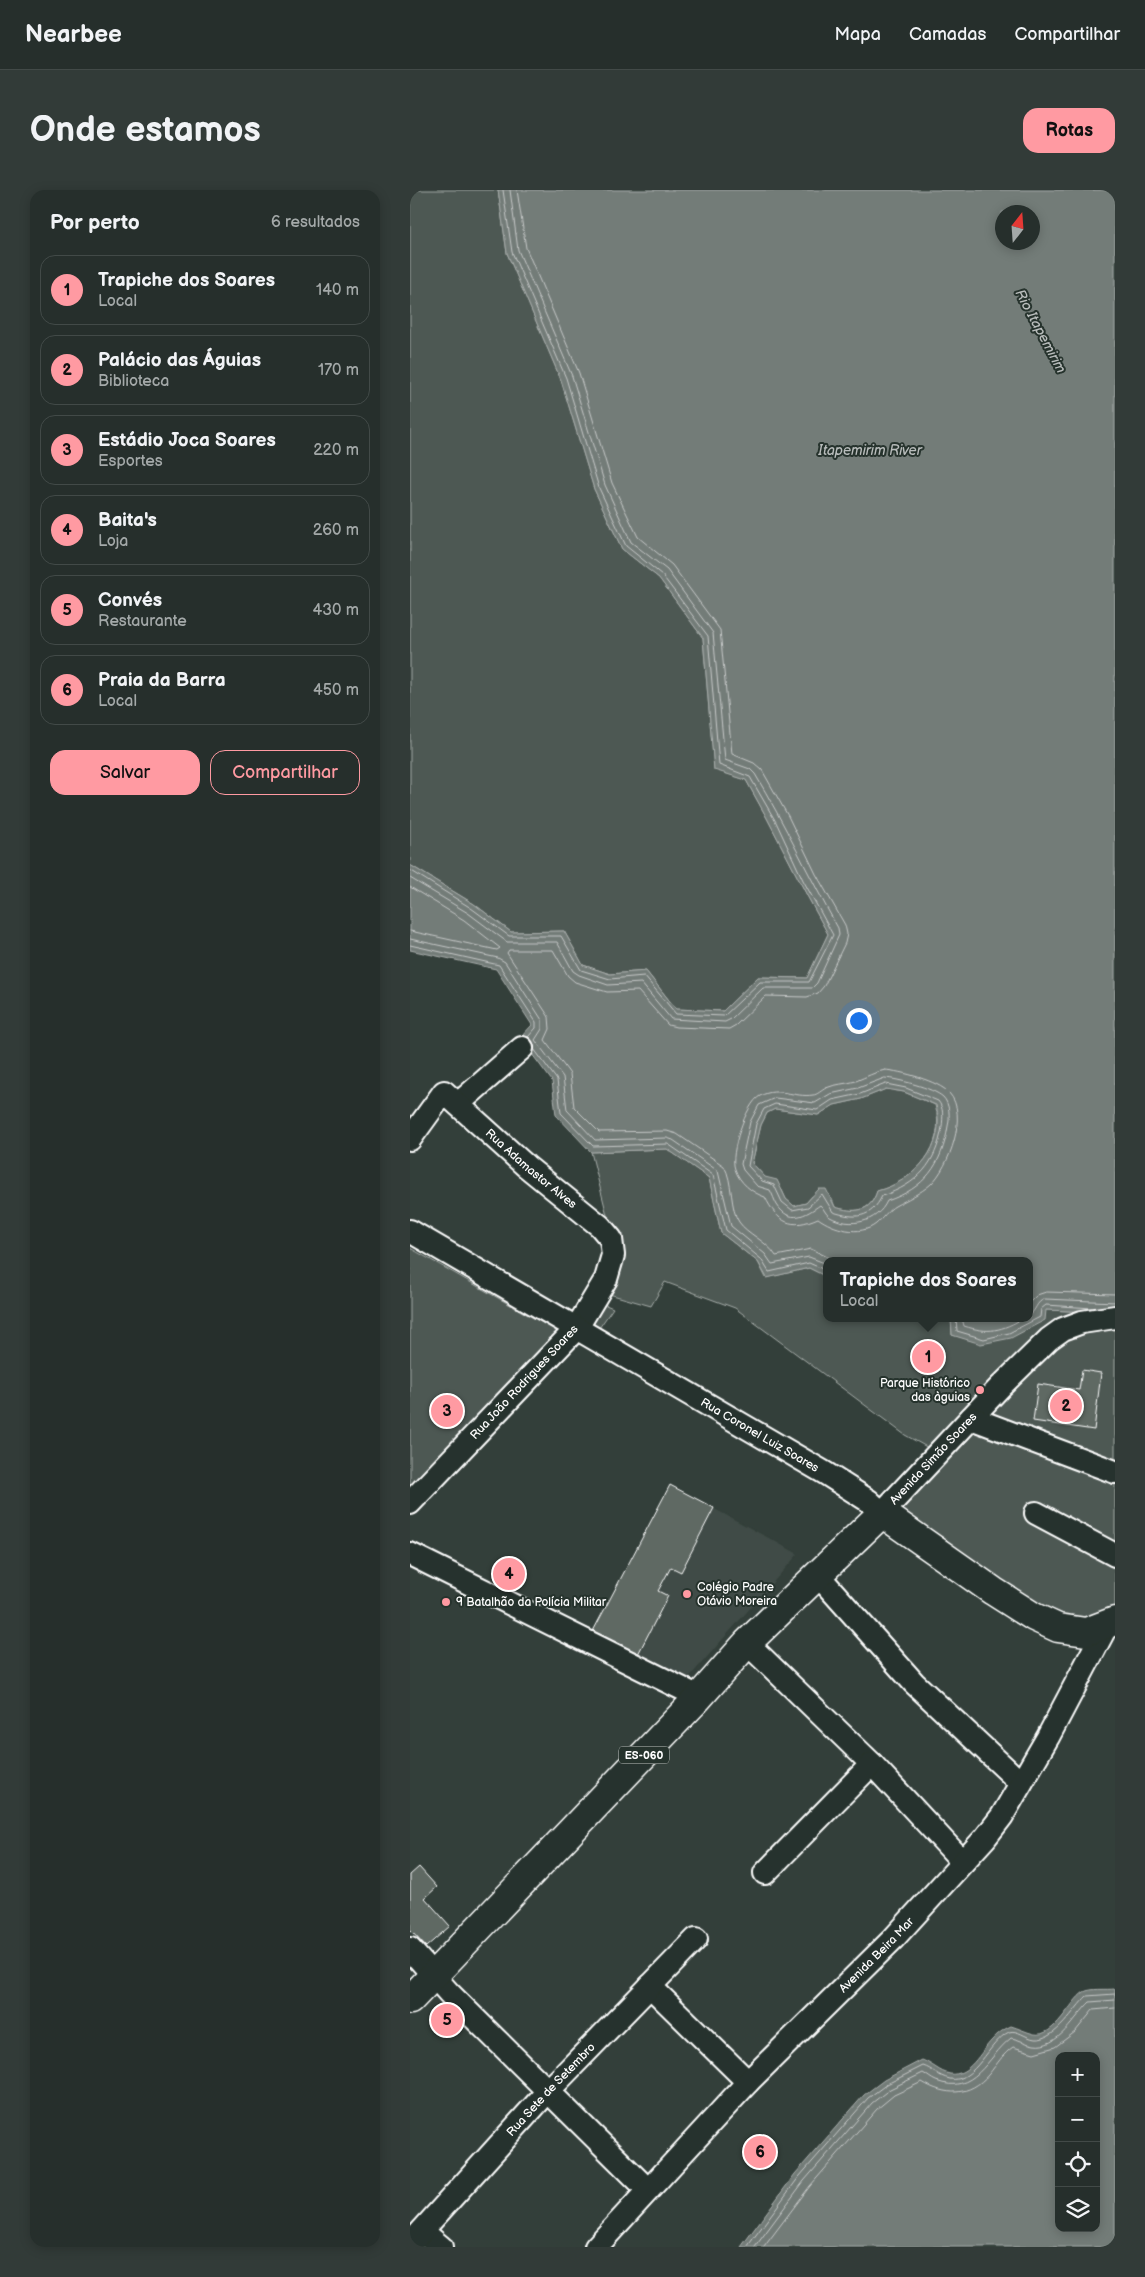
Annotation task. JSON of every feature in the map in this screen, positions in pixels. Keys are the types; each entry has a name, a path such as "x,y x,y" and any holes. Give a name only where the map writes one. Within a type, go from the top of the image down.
{"main road":[{"name":"ES-060","path":"410,2000 699,1697 747,1644 882,1513"},
{"name":"Rua Coronel Luiz Soares","path":"882,1513 993,1592 1034,1617 1058,1628 1075,1632 1095,1630 1111,1623"}],"street":[{"path":"410,1139 451,1098 522,1048"},
{"name":"Rua Adamastor Alves","path":"451,1098 526,1166 594,1220 607,1233 612,1246"},
{"name":"Rua Coronel Luiz Soares","path":"410,1231 824,1473 868,1501 882,1513"},
{"name":"Rua João Rodrigues Soares","path":"410,1503 576,1329 610,1270 612,1246"},
{"name":"Avenida Simão Soares","path":"882,1513 971,1418 1049,1339 1063,1329 1108,1318"},
{"path":"971,1418 1115,1472"},
{"path":"1036,1513 1115,1555"},
{"path":"410,1554 699,1697"},
{"path":"817,1574 914,1683 1021,1783"},
{"name":"Avenida Beira Mar","path":"596,2247 748,2082 892,1939 963,1862 1002,1816 1111,1623"},
{"path":"747,1644 872,1764 963,1862"},
{"path":"765,1873 872,1764"},
{"name":"Rua Sete de Setembro","path":"416,2237 548,2091 696,1939"},
{"path":"410,1949 434,1976 648,2190"},
{"path":"650,1986 748,2082"},
{"path":"416,2237 441,2247"}],"shaded area":[{"path":"410,190 498,190 507,253 561,380 594,489 622,549 659,578 703,638 714,769 746,780 828,934 807,978 758,977 723,1011 676,1009 646,971 610,974 583,965 564,931 511,932 474,904 410,865"},
{"path":"886,1089 904,1092 935,1105 938,1120 936,1134 932,1148 925,1160 904,1179 877,1191 870,1204 866,1207 860,1210 842,1209 835,1207 832,1199 812,1196 806,1203 794,1206 786,1199 782,1190 765,1177 752,1163 761,1125 767,1113 775,1109 818,1115 834,1105 861,1099"},
{"name":"Parque Histórico das àguias","path":"667,1149 709,1178 721,1233 758,1262 766,1278 809,1268 823,1275 823,1322 951,1322 952,1335 980,1342 1021,1322 1033,1322 1033,1316 1046,1310 1115,1313 1115,1621 1095,1630 1022,1597 888,1515 943,1456 905,1435 735,1308 665,1282 651,1306 609,1294 608,1219 591,1152"},
{"path":"410,1248 558,1332 410,1490"},
{"path":"601,1303 613,1308 597,1331 585,1324"},
{"name":"Colégio Padre Otávio Moreira","path":"670,1485 798,1554 684,1683 591,1635"}],"water":[{"name":"Itapemirim River","path":"498,190 1115,190 1115,1313 1046,1310 1045,1320 1011,1338 981,1344 952,1335 951,1322 1033,1322 1033,1257 823,1257 823,1275 809,1268 767,1278 758,1262 721,1233 709,1178 667,1149 591,1152 556,1115 552,1081 520,1038 532,1025 496,969 410,950 410,865 474,904 511,932 564,931 583,965 610,974 646,971 676,1009 723,1011 758,977 807,978 828,934 746,780 714,770 703,638 659,578 622,549 594,489 561,380 507,253","holes":["886,1089 904,1092 936,1105 937,1134 925,1160 904,1179 877,1191 871,1204 861,1210 835,1207 826,1189 819,1189 806,1203 794,1206 786,1199 777,1180 765,1177 752,1163 761,1125 767,1113 775,1109 818,1115 834,1105 861,1099"]},
{"path":"1115,1989 1115,2247 741,2247 795,2174 864,2095 884,2080 922,2060 946,2073 957,2074 963,2072 998,2034 1006,2029 1011,2026 1034,2034 1042,2034 1062,2018 1084,1992"}],"building":[{"path":"1082,1370 1101,1373 1094,1430 1033,1421 1038,1384 1079,1390"},
{"path":"670,1485 714,1508 681,1572 671,1567 658,1591 668,1596 636,1658 591,1635"},
{"path":"419,1867 437,1887 425,1898 450,1926 426,1947 410,1930 410,1875"}],"place":[{"name":"Trapiche dos Soares","path":"928,1357"},
{"name":"Parque Histórico das àguias","path":"980,1390"},
{"name":"Palácio das Águias","path":"1066,1406"},
{"name":"Estádio Joca Soares","path":"447,1411"},
{"name":"Baita's","path":"509,1574"},
{"name":"Colégio Padre Otávio Moreira","path":"687,1594"},
{"name":"9 Batalhão da Polícia Militar","path":"446,1602"},
{"name":"Convés","path":"447,2020"},
{"name":"Praia da Barra","path":"760,2152"}],"water label":[{"name":"Rio Itapemirim","path":"1041,331"}]}
